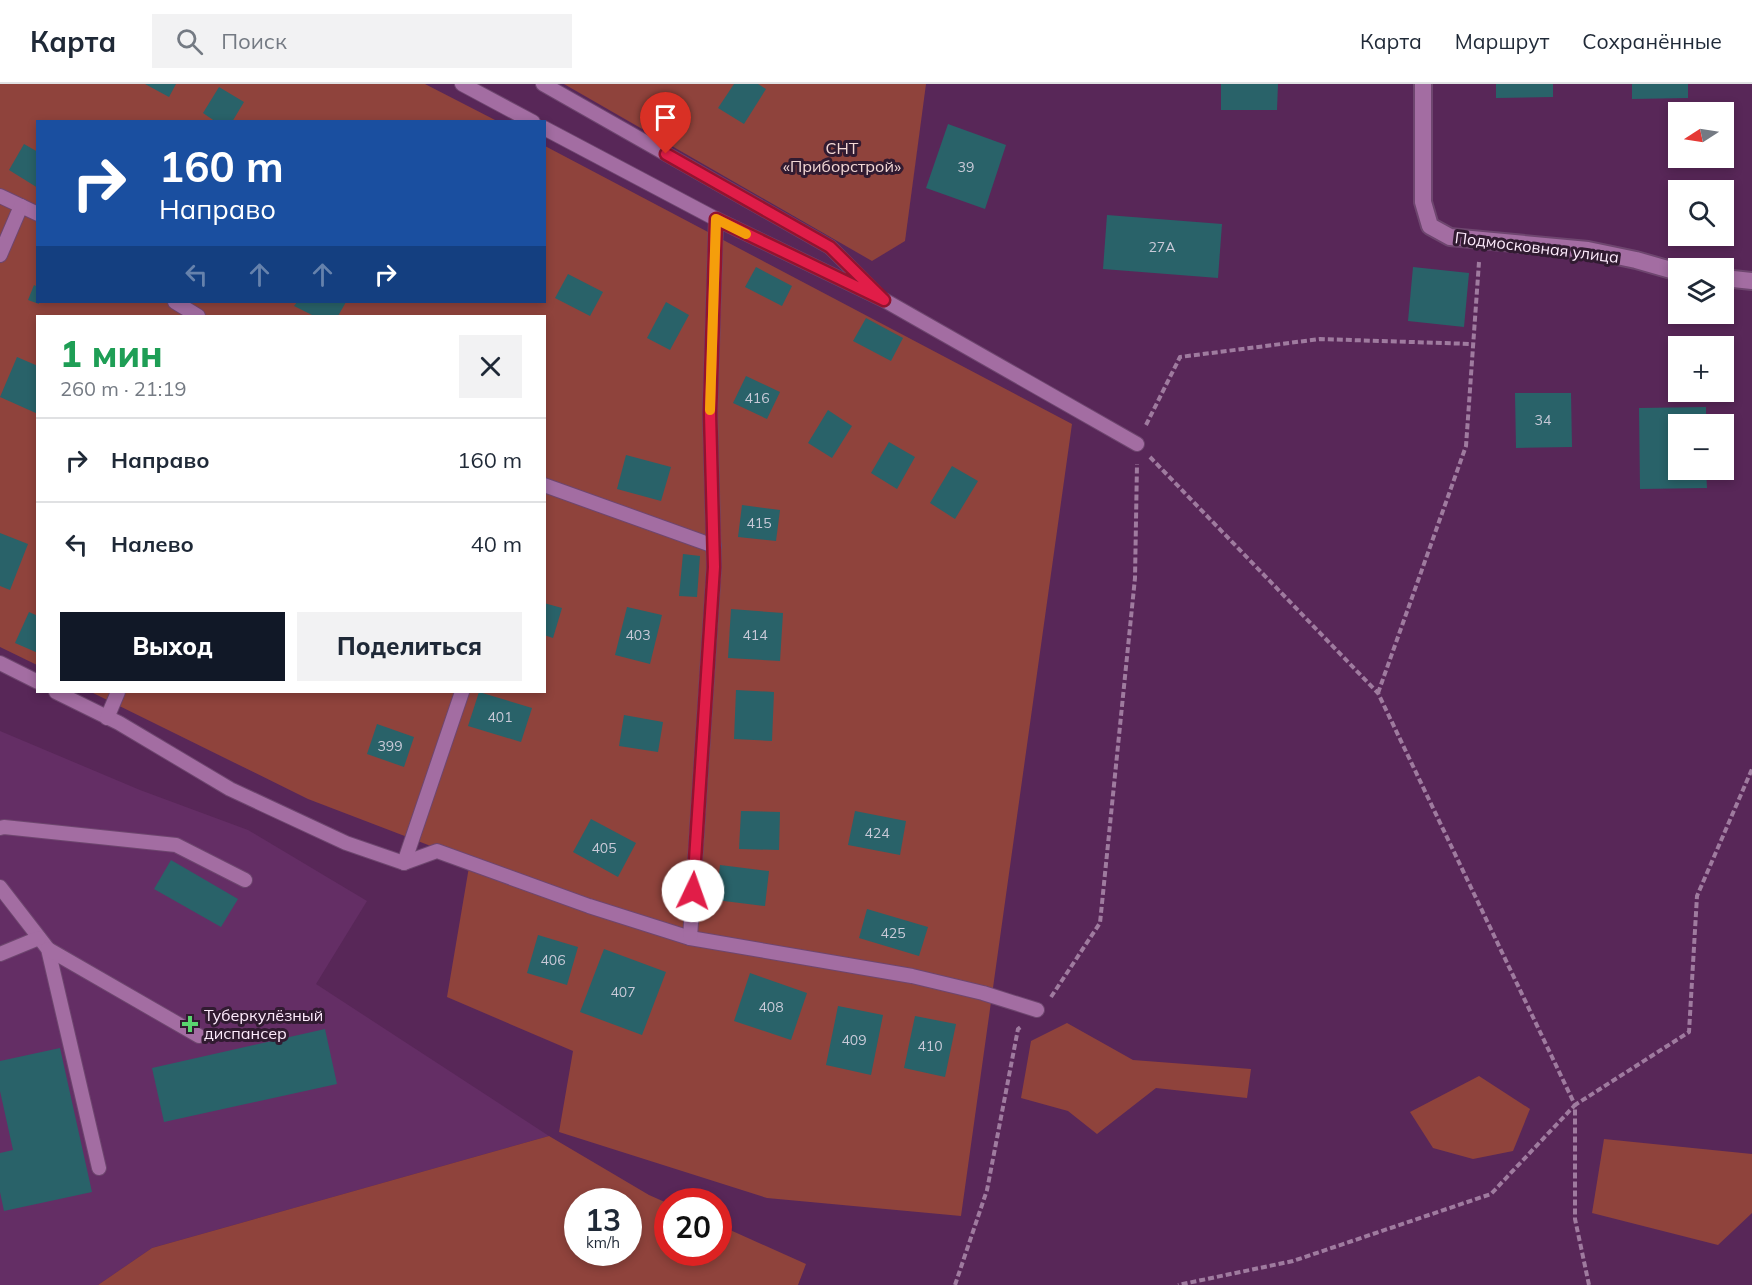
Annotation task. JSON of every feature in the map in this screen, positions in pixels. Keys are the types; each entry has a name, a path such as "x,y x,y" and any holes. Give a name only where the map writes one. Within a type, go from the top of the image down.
{"street":[{"name":"Подмосковная улица","path":"1423,84 1423,202 1430,226 1450,237 1588,250 1668,269"},
{"path":"1734,279 1752,281"}],"lane":[{"path":"462,84 529,120"},
{"path":"543,84 830,247 884,300"},
{"path":"546,129 716,219 884,300 1137,444"},
{"path":"0,196 36,213"},
{"path":"0,255 21,206"},
{"path":"690,938 714,546 710,413 716,219"},
{"path":"177,303 196,315"},
{"path":"546,485 714,546"},
{"path":"0,663 36,681"},
{"path":"58,693 119,723 230,789 346,843 404,863 437,851 589,906 690,938 912,976 983,993 1037,1010"},
{"path":"107,718 118,693"},
{"path":"404,863 462,693"},
{"path":"0,828 176,845 245,880"},
{"path":"0,887 43,944 199,1036"},
{"path":"0,954 43,944"},
{"path":"43,944 99,1168"}],"path":[{"path":"1378,693 1466,446 1476,284 1483,239"},
{"path":"954,1285 987,1190 1018,1029 1055,993 1100,923 1135,578 1137,444 1180,357 1320,339 1472,344"},
{"path":"1137,444 1378,693 1575,1105 1575,1219 1589,1285"},
{"path":"1178,1285 1293,1261 1491,1194 1575,1105 1689,1032 1697,896 1752,769"}],"shaded area":[{"name":"Туберкулёзный диспансер","path":"0,731 140,790 248,830 367,901 316,984 549,1136 152,1248 98,1285 0,1285"}],"green space":[{"path":"0,84 425,84 495,120 36,120 36,303 546,303 546,147 1072,424 961,1216 767,1198 559,1132 573,1051 447,997 470,861 308,799 93,693 546,693 546,315 36,315 36,665 0,647"},
{"name":"СНТ «Приборстрой»","path":"564,84 926,84 905,241 872,261"},
{"path":"1067,1023 1133,1060 1251,1069 1247,1098 1156,1088 1097,1134 1068,1111 1021,1098 1031,1041"},
{"path":"1479,1076 1530,1109 1513,1151 1473,1159 1433,1148 1410,1112"},
{"path":"549,1136 637,1188 564,1188 564,1266 642,1266 642,1191 654,1197 654,1266 732,1266 732,1231 806,1264 798,1285 98,1285 152,1248"},
{"path":"1604,1139 1752,1154 1752,1213 1718,1245 1592,1213"}],"building":[{"path":"145,84 176,84 169,97"},
{"path":"734,84 758,84 766,89 744,124 718,108"},
{"path":"1221,84 1278,84 1277,110 1221,110"},
{"path":"1496,84 1553,84 1553,97 1496,98"},
{"path":"1632,84 1688,84 1688,98 1632,99"},
{"path":"219,87 244,102 233,120 213,120 203,113"},
{"path":"948,124 1006,145 985,209 926,188"},
{"path":"24,144 36,151 36,187 9,170"},
{"path":"1107,215 1222,224 1218,278 1103,269"},
{"path":"756,267 792,286 782,306 745,287"},
{"path":"1413,267 1469,273 1464,327 1408,321"},
{"path":"568,274 603,292 590,316 555,298"},
{"path":"34,285 36,286 36,303 28,300"},
{"path":"666,302 689,315 670,350 647,338"},
{"path":"296,303 345,303 339,315 312,315 294,306"},
{"path":"866,318 903,338 891,361 853,341"},
{"path":"17,357 36,365 36,413 0,397"},
{"path":"746,376 780,392 767,419 733,403"},
{"path":"1515,393 1571,393 1572,447 1516,448"},
{"path":"1706,407 1706,414 1668,414 1668,480 1707,480 1707,488 1640,489 1639,408"},
{"path":"828,410 852,426 832,458 808,443"},
{"path":"889,442 915,457 897,489 871,473"},
{"path":"626,455 671,467 661,501 617,489"},
{"path":"952,466 978,481 955,519 930,503"},
{"path":"742,505 780,510 776,541 738,537"},
{"path":"0,533 28,544 10,590 0,586"},
{"path":"683,554 700,556 697,597 679,596"},
{"path":"546,604 562,608 553,638 546,636"},
{"path":"627,607 662,615 650,664 615,655"},
{"path":"731,609 783,613 780,661 728,658"},
{"path":"29,612 36,615 36,652 15,643"},
{"path":"736,690 774,692 772,741 734,739"},
{"path":"479,693 532,708 521,742 468,726"},
{"path":"624,715 663,722 658,752 619,746"},
{"path":"377,724 414,737 404,767 367,754"},
{"path":"741,811 780,812 779,850 739,849"},
{"path":"855,811 906,821 900,855 848,845"},
{"path":"591,819 636,843 618,877 573,852"},
{"path":"171,860 238,899 221,927 154,889"},
{"path":"720,865 769,871 765,906 716,900"},
{"path":"867,909 928,927 919,956 859,938"},
{"path":"538,935 578,947 567,985 527,973"},
{"path":"604,949 666,972 642,1035 580,1012"},
{"path":"750,973 807,993 791,1040 734,1021"},
{"path":"838,1006 883,1015 871,1075 826,1065"},
{"path":"915,1016 956,1024 945,1077 904,1068"},
{"path":"325,1029 337,1084 164,1122 152,1068"},
{"path":"60,1048 92,1192 4,1211 0,1192 0,1153 13,1150 0,1091 0,1061"}],"slow traffic":[{"path":"710,410 716,219 746,234"}],"place":[{"name":"Туберкулёзный диспансер","path":"190,1024"}],"route":[{"path":"666,154 830,247 884,300 716,219 710,413 714,567 693,891"}]}
